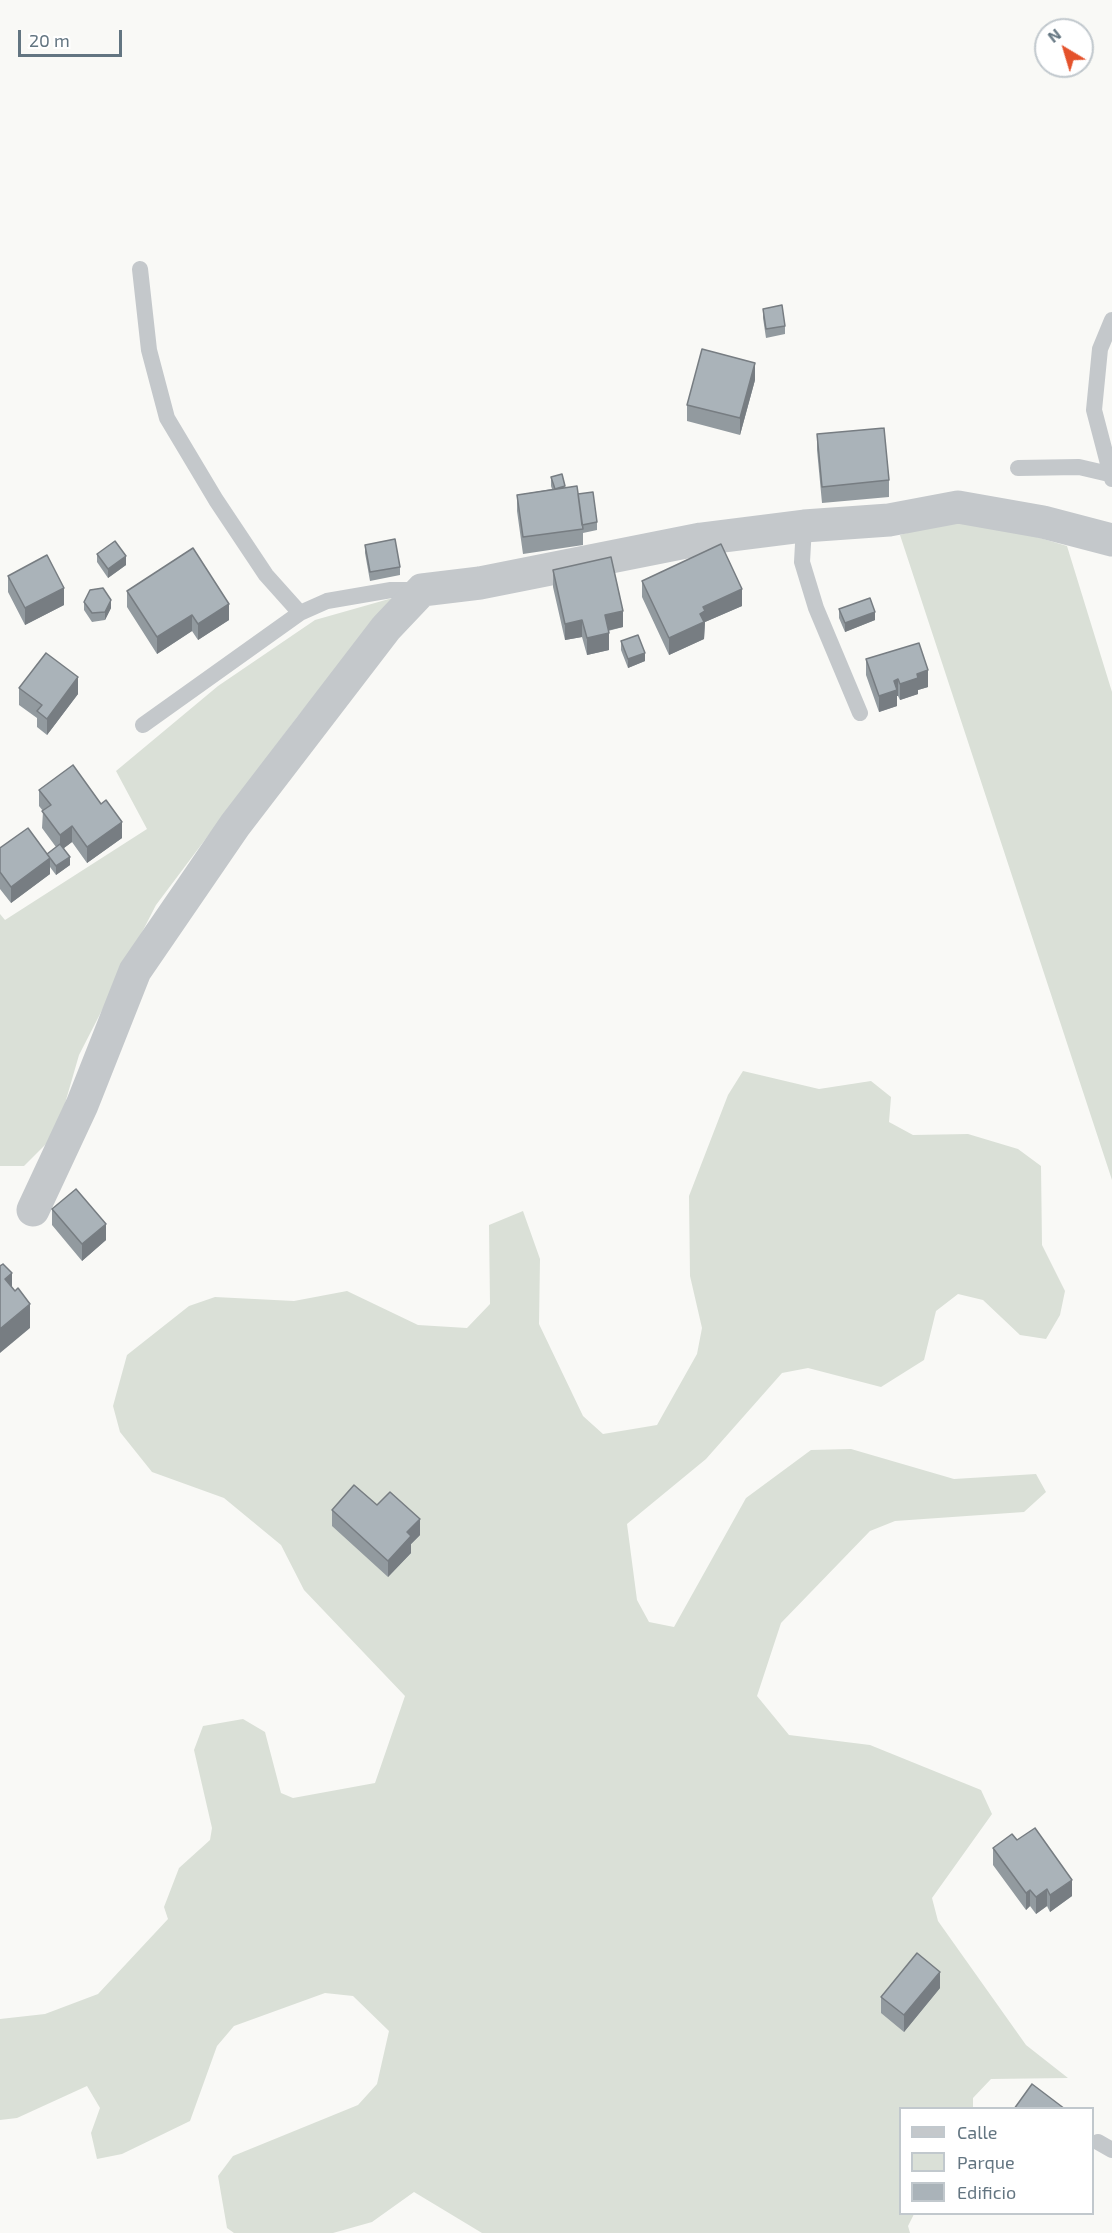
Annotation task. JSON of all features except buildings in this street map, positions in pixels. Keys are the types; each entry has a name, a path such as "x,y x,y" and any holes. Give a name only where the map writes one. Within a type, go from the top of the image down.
{"street":[{"path":"33,1210 82,1105 135,971 236,825 386,628 422,590 480,583 701,539 804,526 889,520 958,507 1043,522 1112,540"}],"lane":[{"path":"140,269 149,350 167,418 216,500 260,566 300,613"},
{"path":"1111,477 1094,410 1100,349 1112,320"},
{"path":"1018,468 1079,467 1111,477"},
{"path":"804,526 802,562 816,608 860,713"},
{"path":"143,725 300,613 327,601 391,590 422,590"}],"green space":[{"path":"961,522 1010,529 1067,546 1112,692 1112,1180 900,535 938,524"},
{"path":"396,597 298,716 156,905 79,1055 60,1130 24,1166 0,1166 0,914 5,920 147,829 116,771 218,686 315,620"},
{"path":"743,1071 819,1089 871,1081 891,1097 889,1122 913,1135 968,1134 1018,1149 1041,1166 1042,1245 1065,1291 1060,1315 1046,1339 1020,1335 983,1300 958,1294 936,1311 924,1360 881,1387 808,1368 782,1373 706,1459 627,1524 637,1600 649,1622 674,1627 746,1498 811,1450 851,1449 954,1479 1036,1474 1046,1492 1024,1512 895,1521 870,1531 781,1623 757,1696 789,1735 870,1745 981,1790 992,1814 932,1898 938,1921 1026,2045 1068,2078 991,2079 973,2098 973,2107 899,2107 899,2215 914,2215 908,2226 910,2233 482,2233 414,2192 372,2222 333,2233 234,2233 227,2228 218,2176 233,2156 358,2105 377,2084 389,2031 353,1996 325,1993 234,2026 217,2046 190,2121 122,2154 97,2159 91,2133 100,2108 87,2086 17,2118 0,2120 0,2019 45,2014 98,1994 168,1919 164,1907 179,1868 210,1840 212,1828 194,1750 203,1726 243,1719 265,1732 281,1793 293,1798 375,1783 405,1696 304,1590 281,1545 224,1498 152,1472 120,1432 113,1406 127,1355 189,1306 215,1297 294,1301 347,1291 418,1325 467,1328 490,1304 489,1225 523,1211 540,1259 539,1324 583,1416 603,1434 657,1425 697,1354 702,1328 690,1276 689,1196 728,1095"}]}
